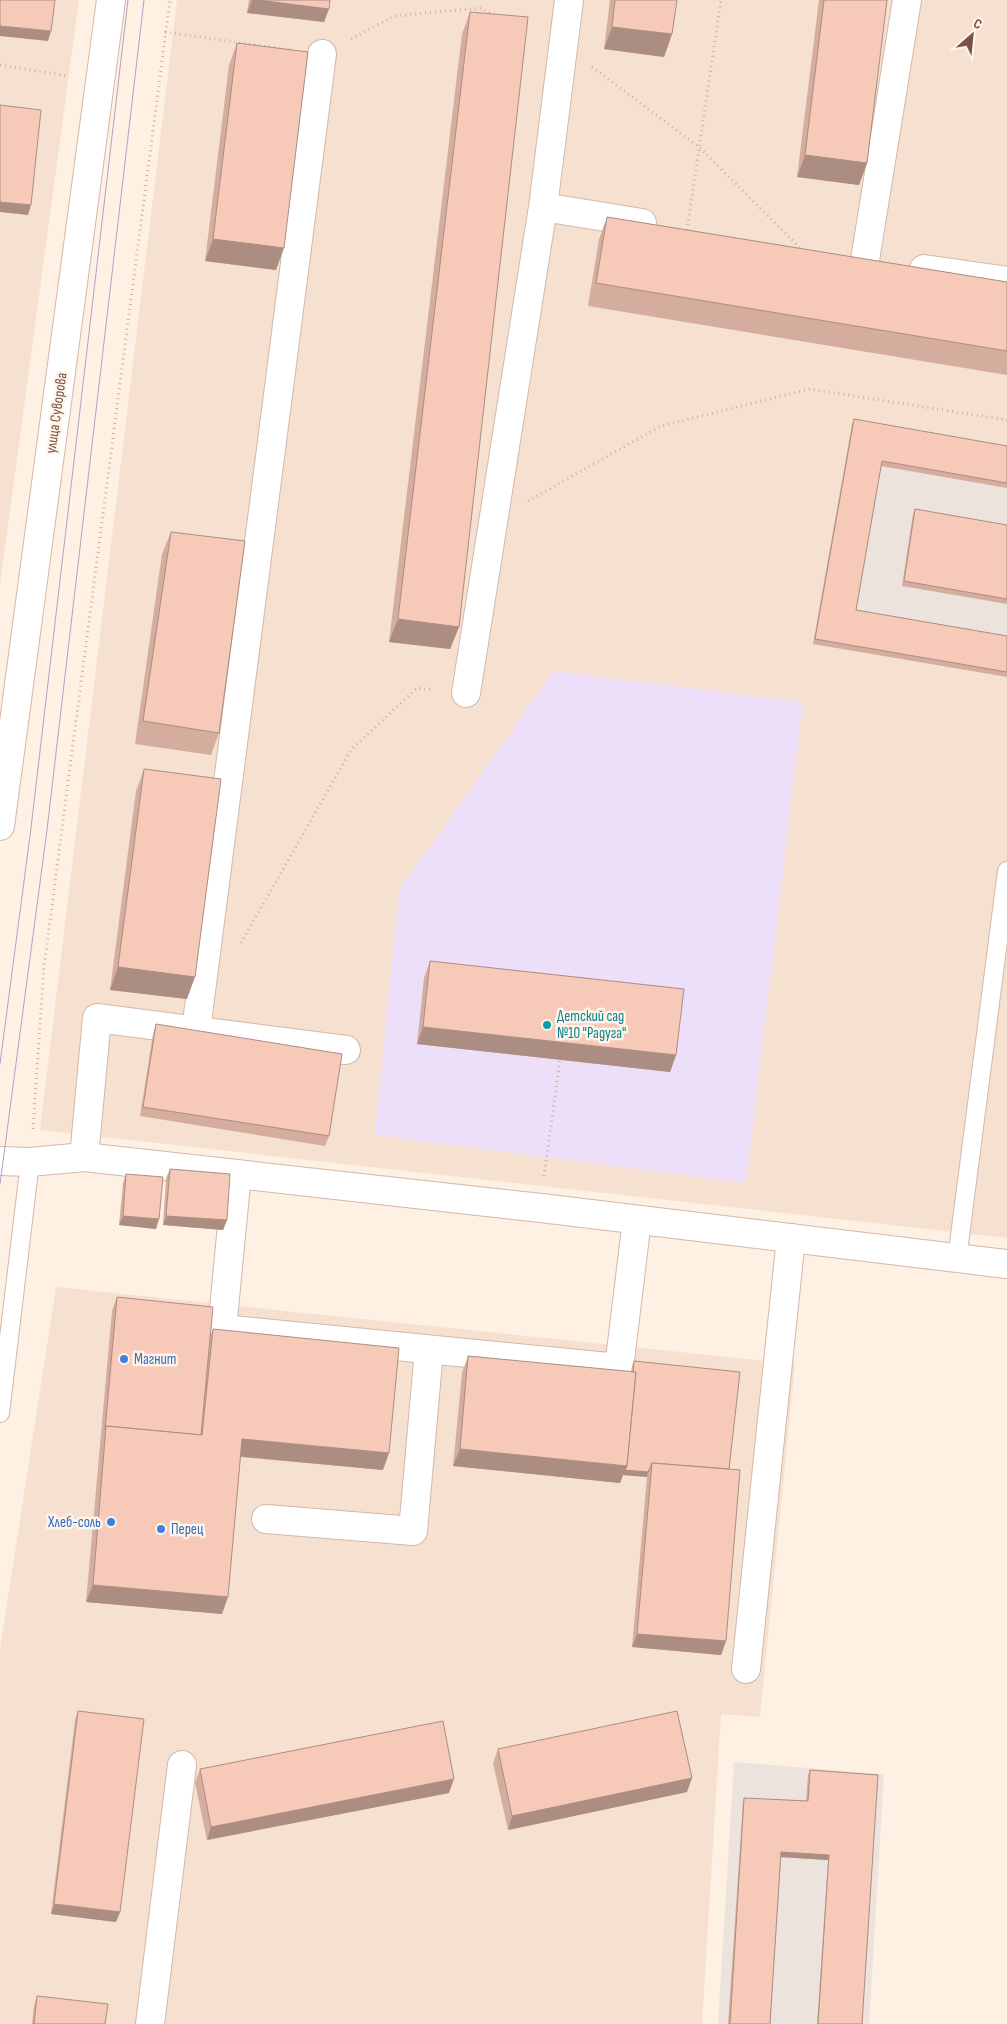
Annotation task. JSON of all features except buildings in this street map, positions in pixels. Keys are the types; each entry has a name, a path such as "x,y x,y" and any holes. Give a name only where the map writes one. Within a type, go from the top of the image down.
{"street":[{"name":"улица Суворова","path":"0,826 111,0"},
{"path":"466,693 543,206 569,0"},
{"path":"865,260 907,0"},
{"path":"196,1030 322,54"},
{"path":"543,206 687,230"},
{"path":"838,256 1007,282"},
{"path":"84,1156 97,1018 346,1050"},
{"path":"0,1161 30,1162 84,1156 541,1208 957,1260 1007,1264"},
{"path":"237,1174 222,1329 620,1368 637,1220"},
{"path":"746,1669 791,1238"},
{"path":"266,1519 413,1531 429,1350"},
{"path":"150,2024 182,1765"}],"lane":[{"path":"957,1260 1007,870"},
{"path":"0,1413 30,1162"}],"path":[{"path":"30,1162 44,967 170,0"},
{"path":"687,230 721,0"},
{"path":"165,32 322,54"},
{"path":"0,64 100,82"},
{"path":"493,521 661,426 810,389 1007,420"},
{"path":"237,950 351,750 417,688 466,693"},
{"path":"541,1208 560,1060"}],"shaded area":[{"path":"0,0 79,0 0,585"},
{"path":"177,0 1007,0 1007,1238 40,1130"},
{"path":"852,424 1007,451 1007,677 813,644"},
{"path":"554,671 803,702 746,1183 375,1135 399,890"},
{"path":"56,1287 795,1364 760,1717 721,1714 702,2024 0,2024 0,1649"},
{"path":"734,1762 884,1774 869,2024 718,2024"}],"tram line":[{"path":"0,1064 31,828 128,0"},
{"path":"0,1184 47,830 144,0"}],"place":[{"name":"Детский сад №10 \"Радуга\"","path":"547,1025"},
{"name":"Магнит","path":"124,1359"},
{"name":"Хлеб-соль","path":"111,1522"},
{"name":"Перец","path":"161,1529"}]}
